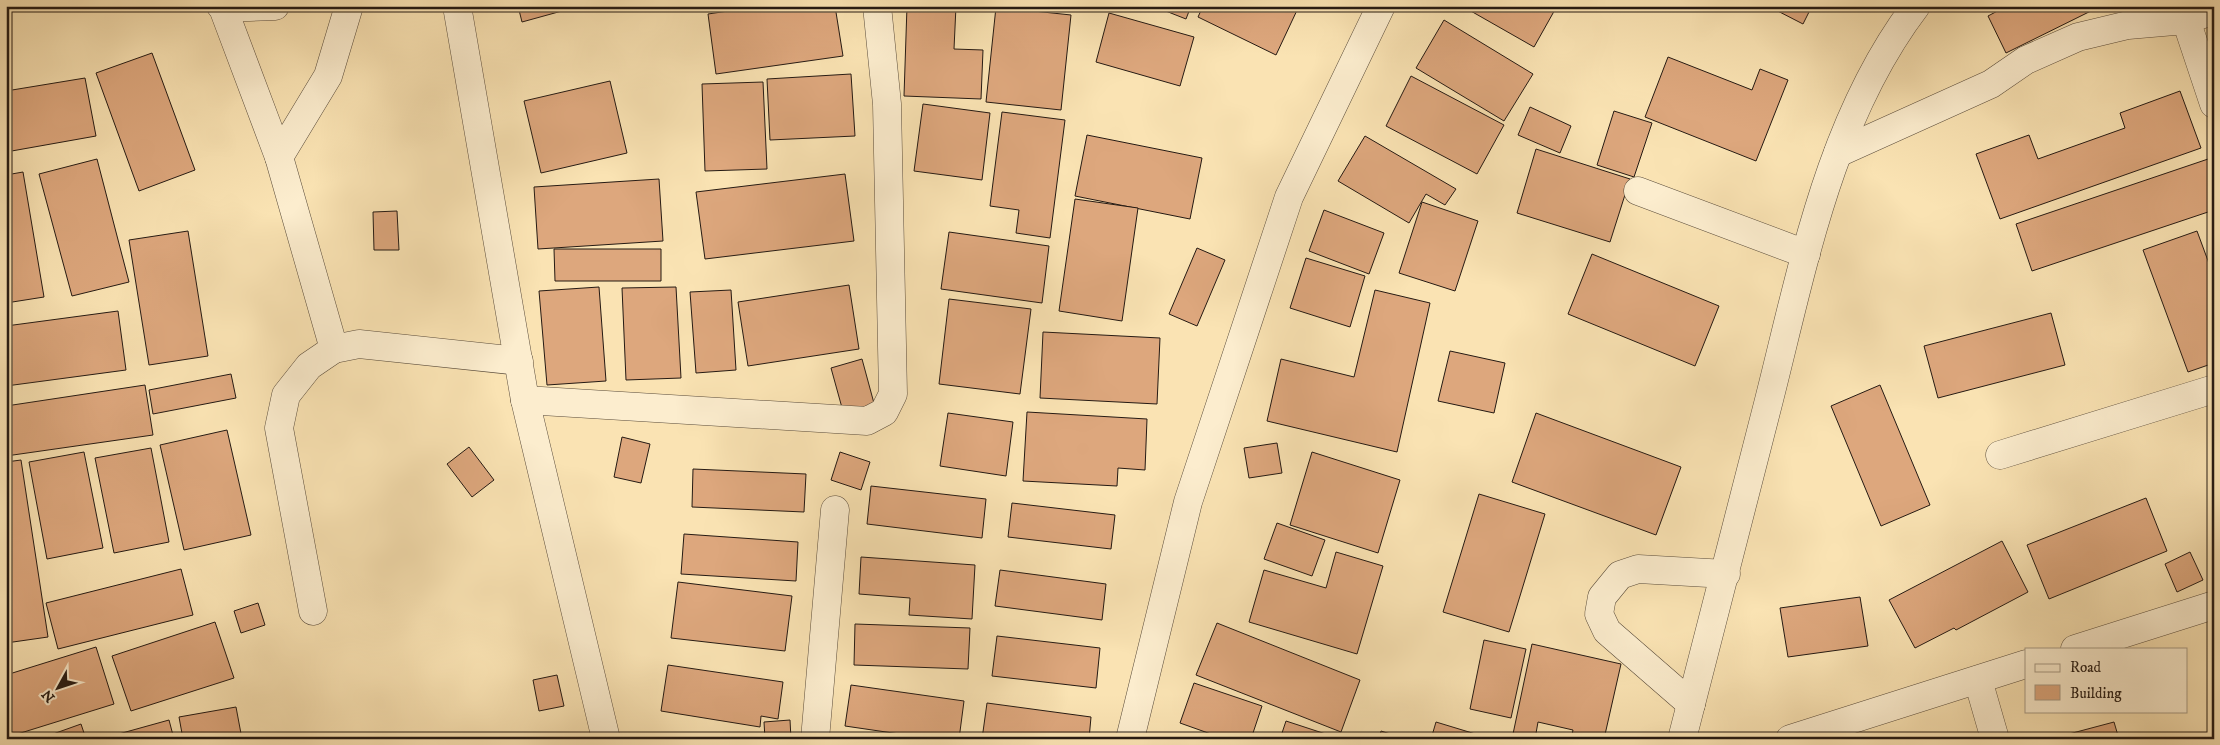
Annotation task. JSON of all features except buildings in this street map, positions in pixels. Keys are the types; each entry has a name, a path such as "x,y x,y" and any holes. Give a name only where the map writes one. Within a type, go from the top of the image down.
{"street":[{"path":"275,6 222,7 279,157 334,349"},
{"path":"279,157 328,76 349,6"},
{"path":"458,6 526,400 606,739"},
{"path":"526,400 867,421 884,412 893,394 887,104 877,6"},
{"path":"1130,739 1188,502 1290,197 1380,6"},
{"path":"1682,739 1726,574 1806,254 1838,153 1868,83 1899,28 1916,6"},
{"path":"1838,153 1991,84 2026,60 2078,37 2128,25 2186,20 2214,10"},
{"path":"2186,20 2214,104"},
{"path":"1638,191 1806,254"},
{"path":"313,611 279,428 286,395 309,366 334,349 358,344 519,361"},
{"path":"2000,455 2214,389"},
{"path":"815,739 835,510"},
{"path":"1691,704 1607,631 1599,614 1602,597 1620,575 1638,569 1726,574"},
{"path":"2078,648 2214,605"},
{"path":"1790,739 2025,664"},
{"path":"1978,680 1995,739"}]}
